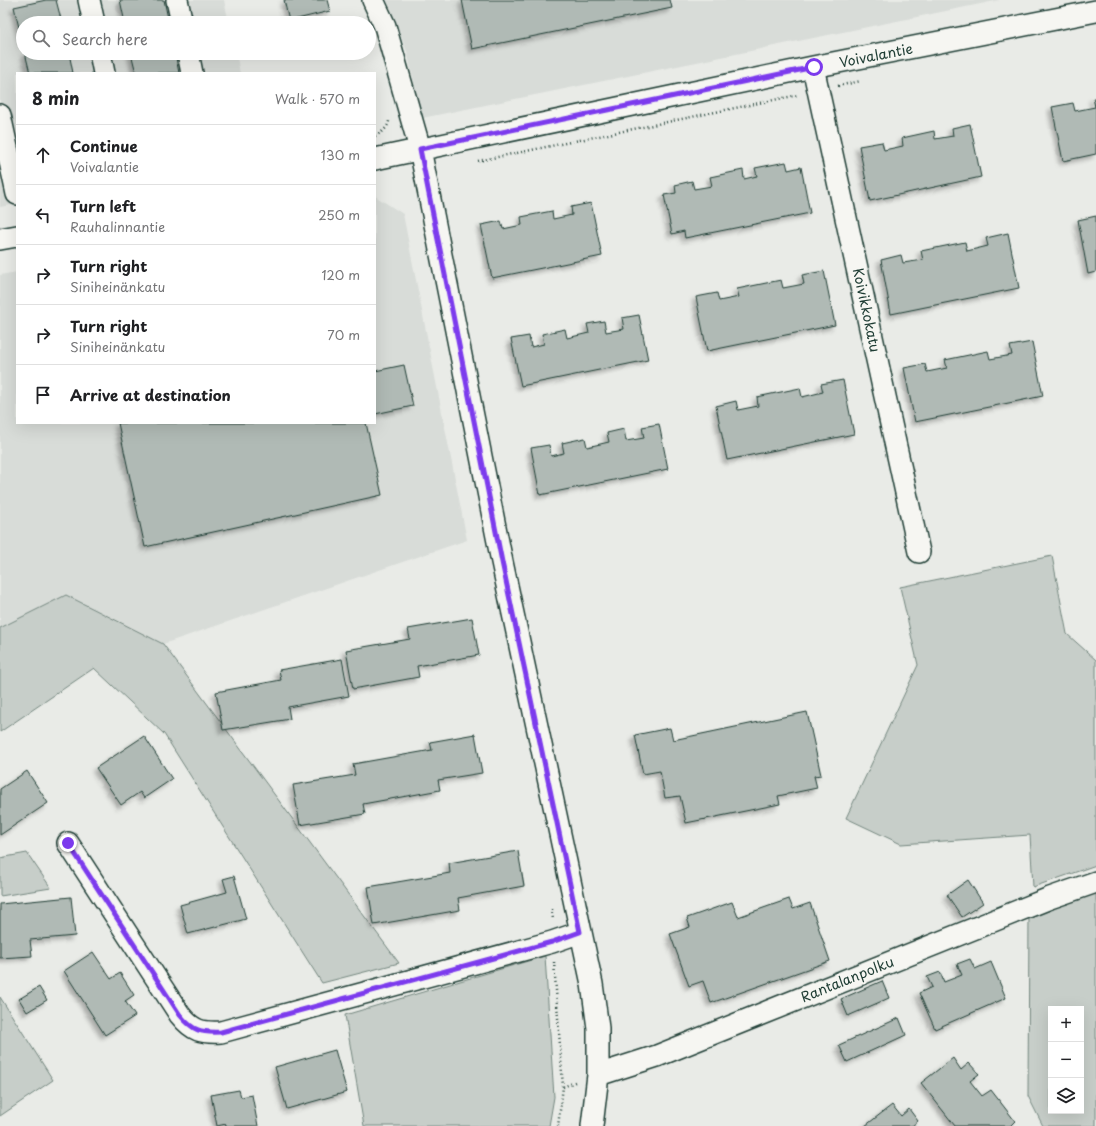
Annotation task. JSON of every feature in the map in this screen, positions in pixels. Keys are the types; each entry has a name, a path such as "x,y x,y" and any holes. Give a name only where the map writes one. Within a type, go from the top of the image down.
{"street":[{"path":"89,0 92,16"},
{"path":"177,0 180,16"},
{"path":"373,0 385,26 420,149 502,562 592,984 598,1028 598,1075 592,1126"},
{"name":"Voivalantie","path":"376,160 420,149 814,67 1096,11"},
{"path":"101,60 104,72"},
{"path":"189,60 192,72"},
{"name":"Koivikkokatu","path":"814,67 919,552"},
{"path":"0,115 16,189"},
{"path":"0,239 16,236"},
{"path":"68,843 180,1015 187,1024 196,1030 221,1032 552,942 580,932"},
{"name":"Rantalanpolku","path":"598,1075 657,1056 1031,906 1096,882"}],"path":[{"path":"471,163 865,80"}],"shaded area":[{"path":"0,0 224,0 227,16 16,16 16,60 237,60 240,72 16,72 16,204 0,207"},
{"path":"387,0 1000,0 422,118 407,52"},
{"path":"376,197 403,214 467,540 163,644 66,595 0,628 0,275 16,272 16,424 376,424"},
{"path":"1052,556 1067,634 1096,660 1096,865 1033,887 1030,835 901,844 846,818 918,665 900,587"},
{"path":"66,595 163,644 399,963 322,983 164,734 94,668 0,732 0,628"},
{"path":"27,853 51,888 0,896 0,858"},
{"path":"1096,892 1096,1126 1043,1126 1028,1096 1029,915"},
{"path":"545,956 554,1097 549,1126 364,1126 345,1015"},
{"path":"0,997 53,1080 0,1116"}],"building":[{"path":"46,0 56,0 60,16 16,16 14,7"},
{"path":"120,0 164,0 167,16 123,16"},
{"path":"284,0 327,0 330,11 310,16 288,16"},
{"path":"462,0 670,0 672,8 472,49"},
{"path":"27,60 70,60 73,72 30,72"},
{"path":"133,60 176,60 179,72 136,72"},
{"path":"1093,98 1096,98 1096,154 1063,161 1052,107 1073,103 1075,111 1095,107"},
{"path":"970,124 981,177 870,201 859,146 882,142 884,150 903,146 902,138 934,131 935,139 953,136 952,128"},
{"path":"786,162 788,170 801,167 810,213 685,238 684,231 672,234 664,195 676,193 675,185 692,181 694,189 712,186 710,177 743,170 744,179 757,176 755,168"},
{"path":"591,203 602,256 492,278 481,225 501,221 503,229 522,225 521,217 552,211 553,219 572,215 571,207"},
{"path":"1096,216 1096,272 1088,274 1078,220"},
{"path":"1008,233 1019,288 891,314 881,260 901,255 903,263 923,260 921,251 965,242 967,251 988,246 986,238"},
{"path":"824,271 835,325 707,351 696,297 717,293 719,301 739,297 737,289 781,280 783,288 804,284 802,275"},
{"path":"639,315 648,360 521,386 511,339 529,336 531,347 544,344 542,334 565,329 567,338 589,333 587,324 604,321 606,332 624,329 622,318"},
{"path":"1032,342 1043,396 915,422 904,368 925,364 927,372 947,368 945,360 988,351 990,359 1012,355 1010,346"},
{"path":"404,365 413,406 376,414 376,371"},
{"path":"843,380 854,434 727,460 716,406 736,401 738,410 758,406 757,397 800,388 802,397 823,392 821,384"},
{"path":"118,424 366,424 382,495 145,547"},
{"path":"659,424 668,469 540,495 531,448 549,445 551,456 564,453 562,443 585,438 587,447 609,442 607,433 624,429 626,441 644,438 642,427"},
{"path":"472,618 479,655 417,666 419,677 353,689 346,650 410,639 408,629"},
{"path":"342,659 349,696 288,707 290,719 223,730 216,692 281,680 279,670"},
{"path":"807,712 821,775 814,776 817,788 778,796 780,804 686,823 680,796 665,798 660,771 643,774 635,735 670,728 673,740"},
{"path":"475,734 482,773 438,780 440,790 363,804 365,814 300,825 293,785 355,775 353,764 432,750 430,742"},
{"path":"144,736 172,779 144,798 140,792 121,805 96,768"},
{"path":"27,771 48,803 0,835 0,789"},
{"path":"518,851 524,886 458,898 460,910 374,925 368,887 450,873 449,863"},
{"path":"234,876 246,919 188,934 180,905 227,892 223,879"},
{"path":"968,880 983,903 962,917 947,895"},
{"path":"71,897 75,936 30,940 32,956 0,958 0,904"},
{"path":"789,899 793,909 810,903 830,961 711,1003 703,981 689,986 670,934 690,927 687,918 732,902 738,917"},
{"path":"93,952 111,979 120,973 134,995 125,1001 135,1016 105,1035 64,971"},
{"path":"970,959 975,969 991,962 1006,998 935,1029 919,993 932,987 927,977 940,972 944,982 962,975 957,964"},
{"path":"882,981 889,998 848,1016 841,999"},
{"path":"39,987 47,1000 27,1012 19,999"},
{"path":"899,1018 906,1035 847,1062 839,1045"},
{"path":"335,1050 347,1092 287,1109 275,1067"},
{"path":"953,1058 961,1070 969,1063 979,1074 970,1081 982,1096 991,1090 1015,1121 1010,1126 955,1126 921,1083"},
{"path":"239,1090 241,1097 252,1095 258,1126 226,1126 226,1124 217,1126 211,1095"},
{"path":"892,1105 901,1116 909,1109 918,1121 912,1126 865,1126"}],"route":[{"path":"68,843 180,1015 187,1024 196,1030 221,1032 552,942 580,932 502,562 420,149 814,67"}]}
